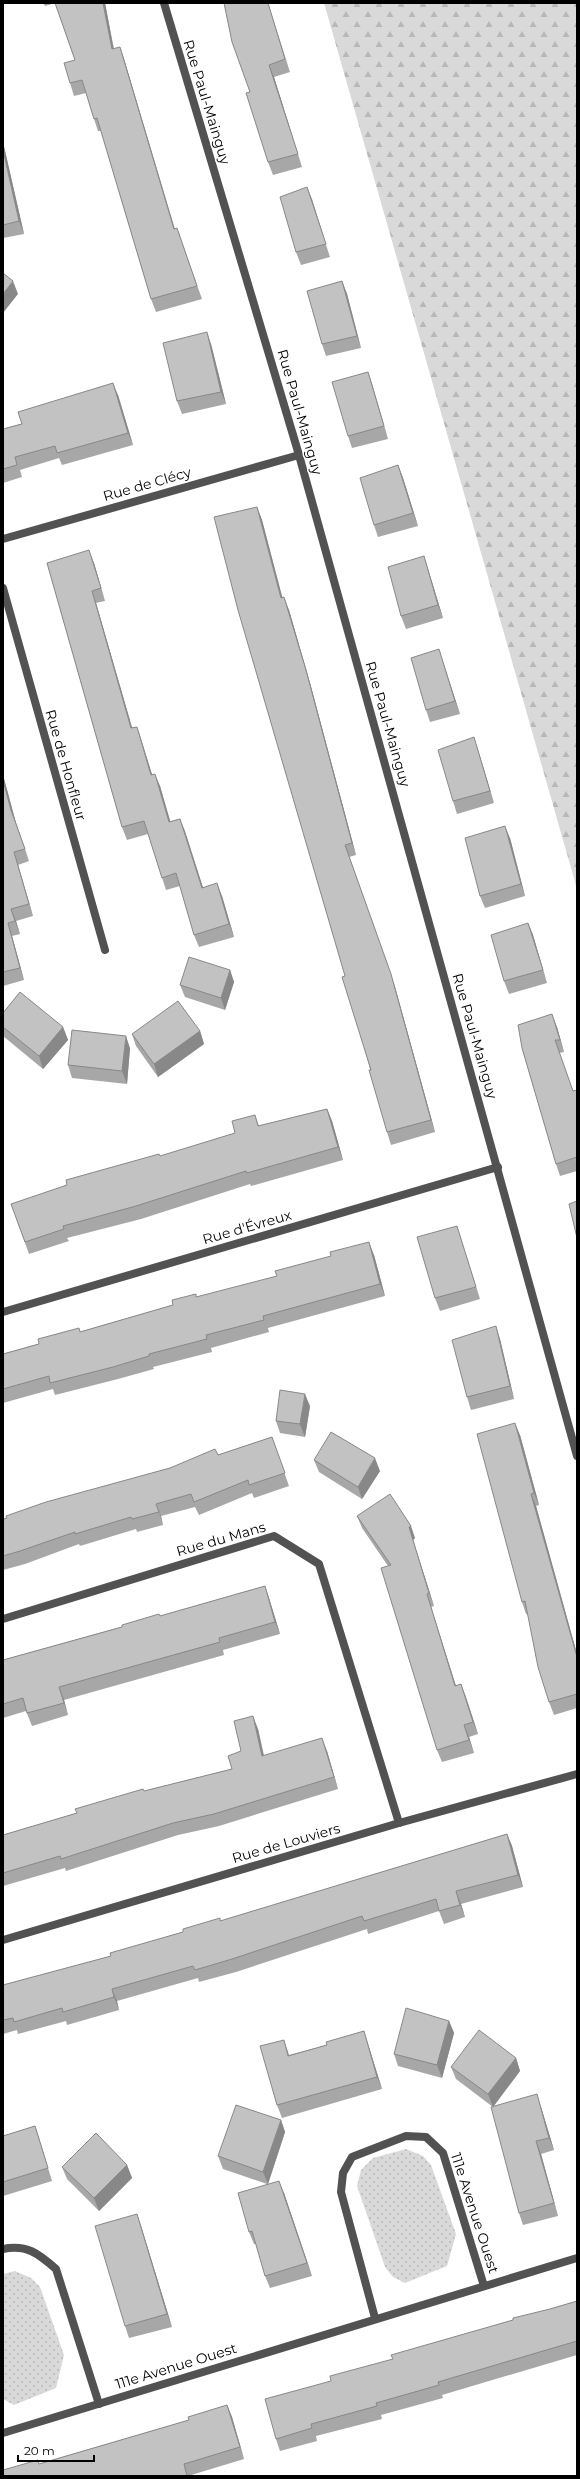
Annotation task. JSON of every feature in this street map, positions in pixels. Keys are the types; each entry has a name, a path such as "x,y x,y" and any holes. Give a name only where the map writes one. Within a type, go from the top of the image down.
{"street":[{"name":"Rue Paul-Mainguy","path":"164,3 299,455 498,1167 577,1456"},
{"name":"Rue de Clécy","path":"3,539 299,455"},
{"name":"Rue de Honfleur","path":"3,588 105,950"},
{"name":"Rue d'Évreux","path":"3,1312 498,1167"},
{"name":"Rue du Mans","path":"3,1619 274,1536 320,1564 400,1823"},
{"name":"Rue de Louviers","path":"3,1940 400,1823 577,1774"},
{"name":"111e Avenue Ouest","path":"375,2318 342,2192 343,2173 352,2157 406,2136 426,2137 443,2153 484,2286"},
{"path":"3,2249 17,2246 39,2254 56,2269 99,2404"},
{"name":"111e Avenue Ouest","path":"3,2433 375,2318 577,2258"}],"green space":[{"path":"324,3 577,3 577,889"},
{"path":"406,2149 423,2156 431,2165 456,2234 447,2266 405,2283 393,2277 385,2267 357,2186 361,2170 373,2158"},
{"path":"15,2271 31,2278 40,2287 64,2355 56,2388 14,2405 3,2399 3,2274"}],"building":[{"path":"55,3 103,3 112,49 120,47 174,229 177,228 197,286 151,299 97,118 94,119 82,80 70,83 64,63 75,60"},
{"path":"224,3 268,3 285,59 269,65 298,154 268,162 246,93 250,92 232,42"},
{"path":"3,150 19,221 3,225"},
{"path":"307,187 326,244 296,252 280,197"},
{"path":"3,273 13,281 3,294"},
{"path":"342,281 357,336 322,344 307,291"},
{"path":"207,332 221,392 177,401 163,343"},
{"path":"368,372 384,426 348,436 332,382"},
{"path":"113,383 128,433 57,453 55,446 15,457 17,465 3,469 3,429 22,424 18,412"},
{"path":"398,465 413,513 374,525 360,478"},
{"path":"257,507 281,598 284,597 306,670 352,843 345,845 391,974 431,1120 387,1132 369,1070 371,1070 342,977 345,976 238,610 214,517"},
{"path":"89,550 101,588 92,591 131,728 137,727 151,775 155,774 169,822 180,819 202,888 217,883 229,924 194,935 176,873 162,878 144,821 122,827 47,563"},
{"path":"424,556 438,605 401,616 388,567"},
{"path":"439,649 455,701 426,710 411,658"},
{"path":"474,737 490,791 453,801 438,750"},
{"path":"3,780 11,810 25,849 14,852 29,904 11,909 15,921 8,923 20,968 3,972"},
{"path":"505,826 521,884 480,896 465,838"},
{"path":"528,923 543,970 504,981 491,935"},
{"path":"189,957 230,970 221,998 180,985"},
{"path":"20,992 63,1027 39,1056 3,1027 3,1013"},
{"path":"178,1001 200,1031 154,1064 132,1034"},
{"path":"552,1014 560,1040 555,1040 573,1091 577,1090 577,1157 556,1164 522,1048 518,1025"},
{"path":"72,1030 126,1036 122,1071 68,1065"},
{"path":"327,1109 338,1147 247,1173 246,1171 136,1206 63,1226 64,1229 25,1242 11,1204 67,1185 66,1180 159,1154 160,1156 235,1133 232,1121 255,1115 258,1126"},
{"path":"577,1201 577,1238 569,1204"},
{"path":"457,1226 476,1287 435,1298 417,1237"},
{"path":"369,1242 380,1284 263,1316 264,1320 206,1335 207,1339 149,1354 149,1356 113,1367 50,1383 49,1376 3,1389 3,1354 39,1344 38,1339 79,1328 80,1332 173,1305 172,1300 196,1294 196,1297 277,1276 275,1271 331,1256 330,1252"},
{"path":"496,1326 510,1386 467,1397 452,1340"},
{"path":"280,1390 305,1394 300,1424 276,1421"},
{"path":"515,1423 534,1493 531,1494 577,1657 577,1694 549,1702 538,1667 525,1601 522,1602 477,1434"},
{"path":"331,1432 375,1458 358,1487 314,1460"},
{"path":"272,1437 285,1473 249,1485 248,1480 194,1502 191,1494 156,1504 159,1512 132,1519 131,1517 75,1534 75,1532 3,1556 3,1519 7,1518 6,1516 46,1502 170,1468 215,1449 218,1455"},
{"path":"390,1494 411,1526 409,1527 429,1593 427,1594 455,1686 461,1684 473,1722 464,1725 469,1740 437,1750 381,1568 391,1565 357,1516"},
{"path":"265,1586 275,1622 219,1638 220,1642 59,1687 64,1703 27,1713 23,1698 3,1704 3,1660 122,1627 122,1625 159,1614 160,1616"},
{"path":"253,1716 262,1756 322,1738 334,1777 214,1814 173,1823 61,1859 60,1856 3,1873 3,1835 77,1813 75,1809 143,1789 144,1791 232,1769 228,1756 241,1751 234,1721"},
{"path":"507,1834 518,1875 456,1891 460,1905 439,1911 436,1899 364,1921 362,1916 195,1970 193,1966 112,1989 114,1997 63,2012 62,2008 14,2022 13,2018 3,2020 3,1985 111,1956 110,1953 183,1932 183,1929 220,1918 220,1921"},
{"path":"406,2008 449,2021 437,2065 394,2054"},
{"path":"479,2030 516,2058 488,2094 451,2067"},
{"path":"364,2031 377,2077 277,2105 260,2046 284,2040 288,2056 327,2045 326,2042"},
{"path":"537,2094 549,2138 536,2141 554,2203 519,2213 491,2107"},
{"path":"236,2105 281,2120 263,2172 218,2156"},
{"path":"35,2126 48,2168 3,2182 3,2136"},
{"path":"96,2133 127,2165 94,2198 62,2167"},
{"path":"279,2181 307,2263 265,2276 252,2231 249,2232 238,2193"},
{"path":"137,2214 167,2314 125,2326 95,2226"},
{"path":"577,2301 577,2341 438,2382 439,2385 376,2403 377,2406 311,2424 312,2428 276,2439 265,2399 331,2381 330,2376 393,2359 391,2355 513,2320 513,2318"},
{"path":"227,2405 240,2447 184,2464 187,2476 3,2476 3,2470 38,2460 39,2464 189,2420 188,2417"}]}
